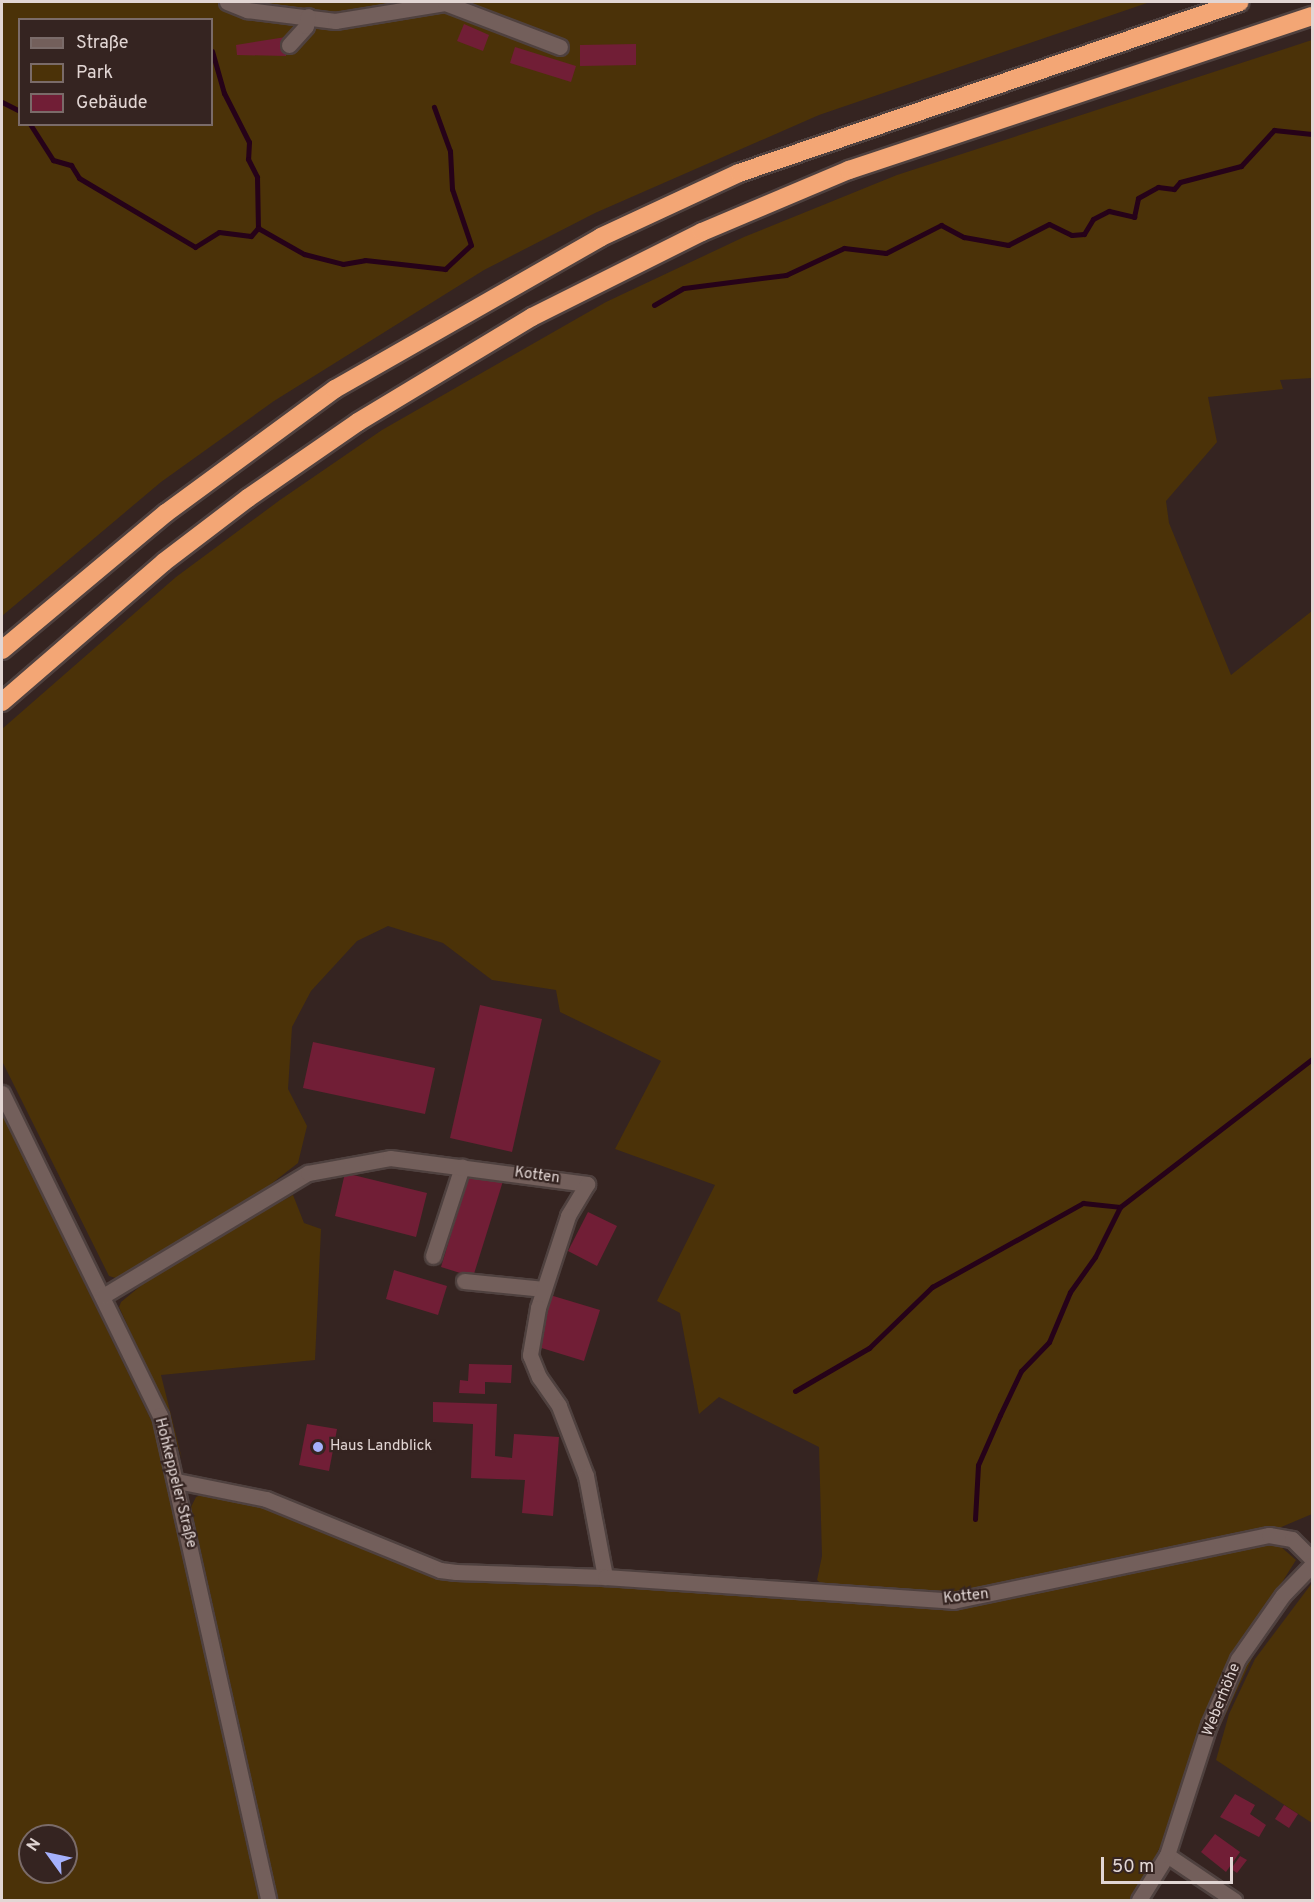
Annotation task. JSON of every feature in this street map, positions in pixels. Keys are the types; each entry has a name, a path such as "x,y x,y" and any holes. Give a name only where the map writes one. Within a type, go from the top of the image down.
{"highway":[{"path":"2,650 166,513 335,389 601,237 739,173 1240,2"},
{"path":"2,702 155,570 249,498 368,416 532,317 702,232 849,170 1312,16"}],"street":[{"path":"227,2 247,10 335,21 446,3 560,47"},
{"path":"289,45 306,26 308,16"},
{"name":"Hohkeppeler Straße","path":"2,1093 148,1384 177,1481 268,1900"},
{"name":"Kotten","path":"103,1296 308,1173 390,1158 587,1184 568,1216 544,1289 530,1355 538,1377 559,1406 586,1476 605,1577"},
{"path":"433,1256 462,1167"},
{"path":"464,1281 544,1289"},
{"name":"Kotten","path":"177,1481 296,1509 440,1570 605,1577 953,1601 1269,1535 1292,1539 1312,1559"},
{"name":"Weberhöhe","path":"1139,1900 1167,1855 1209,1725 1238,1659 1283,1595 1312,1565"},
{"path":"1167,1855 1234,1900"}],"green space":[{"path":"2,2 1150,2 819,115 595,213 484,270 274,401 161,482 2,616"},
{"path":"1312,40 1312,378 1280,380 1283,389 1208,397 1217,442 1166,501 1169,523 1231,675 1312,611 1312,1514 1279,1528 959,1592 825,1587 817,1580 822,1556 819,1447 719,1397 699,1414 680,1313 657,1301 715,1185 615,1149 661,1061 560,1012 556,990 492,980 443,943 388,926 357,941 311,991 292,1027 288,1089 307,1126 298,1163 262,1191 119,1279 109,1276 2,1061 2,729 176,577 280,500 382,430 606,302 744,237 897,175"},
{"path":"2,1114 153,1424 259,1900 2,1900"},
{"path":"293,1195 304,1223 321,1229 315,1360 161,1375 182,1459 166,1409 119,1307 121,1302 165,1266"},
{"path":"206,1493 275,1508 436,1577 963,1606 1256,1546 1280,1546 1296,1560 1215,1689 1167,1832 1135,1900 278,1900 191,1507 196,1497"},
{"path":"1312,1574 1256,1650 1208,1752 1223,1708 1252,1651 1282,1607"},
{"path":"1312,1583 1312,1823 1216,1760 1229,1714 1255,1659"}],"building":[{"path":"464,24 489,35 483,51 457,41"},
{"path":"286,37 286,56 237,55 236,45"},
{"path":"636,44 636,65 580,66 580,45"},
{"path":"515,47 576,66 571,82 510,63"},
{"path":"480,1005 542,1019 512,1152 450,1138"},
{"path":"313,1042 435,1068 425,1114 303,1088"},
{"path":"470,1171 503,1181 473,1277 441,1267"},
{"path":"345,1173 427,1193 416,1237 335,1216"},
{"path":"588,1212 617,1226 597,1266 568,1251"},
{"path":"394,1270 447,1286 438,1315 386,1299"},
{"path":"550,1295 600,1310 584,1361 535,1346"},
{"path":"469,1364 512,1365 511,1383 485,1382 485,1394 459,1393 460,1380 468,1381"},
{"path":"433,1402 497,1404 495,1456 512,1458 514,1434 559,1437 553,1516 522,1513 525,1480 471,1478 473,1424 433,1422"},
{"name":"Haus Landblick","path":"307,1424 337,1429 329,1471 299,1465"},
{"path":"1235,1794 1255,1805 1250,1814 1266,1825 1259,1837 1220,1817"},
{"path":"1284,1805 1298,1814 1289,1828 1275,1819"},
{"path":"1215,1834 1240,1852 1226,1872 1201,1852"},
{"path":"1240,1856 1247,1860 1237,1873 1231,1869"}],"waterway":[{"path":"213,54 224,93 249,142 248,159 257,177 258,228"},
{"path":"2,102 18,110"},
{"path":"31,126 53,160 71,165 79,178 195,247 219,232 251,236 258,228 304,254 343,264 365,260 445,269 471,245 452,189 450,151 434,107"},
{"path":"654,305 684,288 786,275 844,248 886,253 941,225 964,237 1008,245 1049,224 1072,235 1084,234 1093,219 1109,211 1134,217 1138,198 1158,187 1174,189 1180,182 1241,166 1274,130 1312,134"},
{"path":"795,1391 869,1348 932,1287 1083,1203 1120,1207 1312,1059"},
{"path":"975,1519 978,1465 1000,1415 1021,1371 1049,1342 1070,1292 1095,1257 1120,1207"}],"place":[{"name":"Haus Landblick","path":"318,1447"}]}
